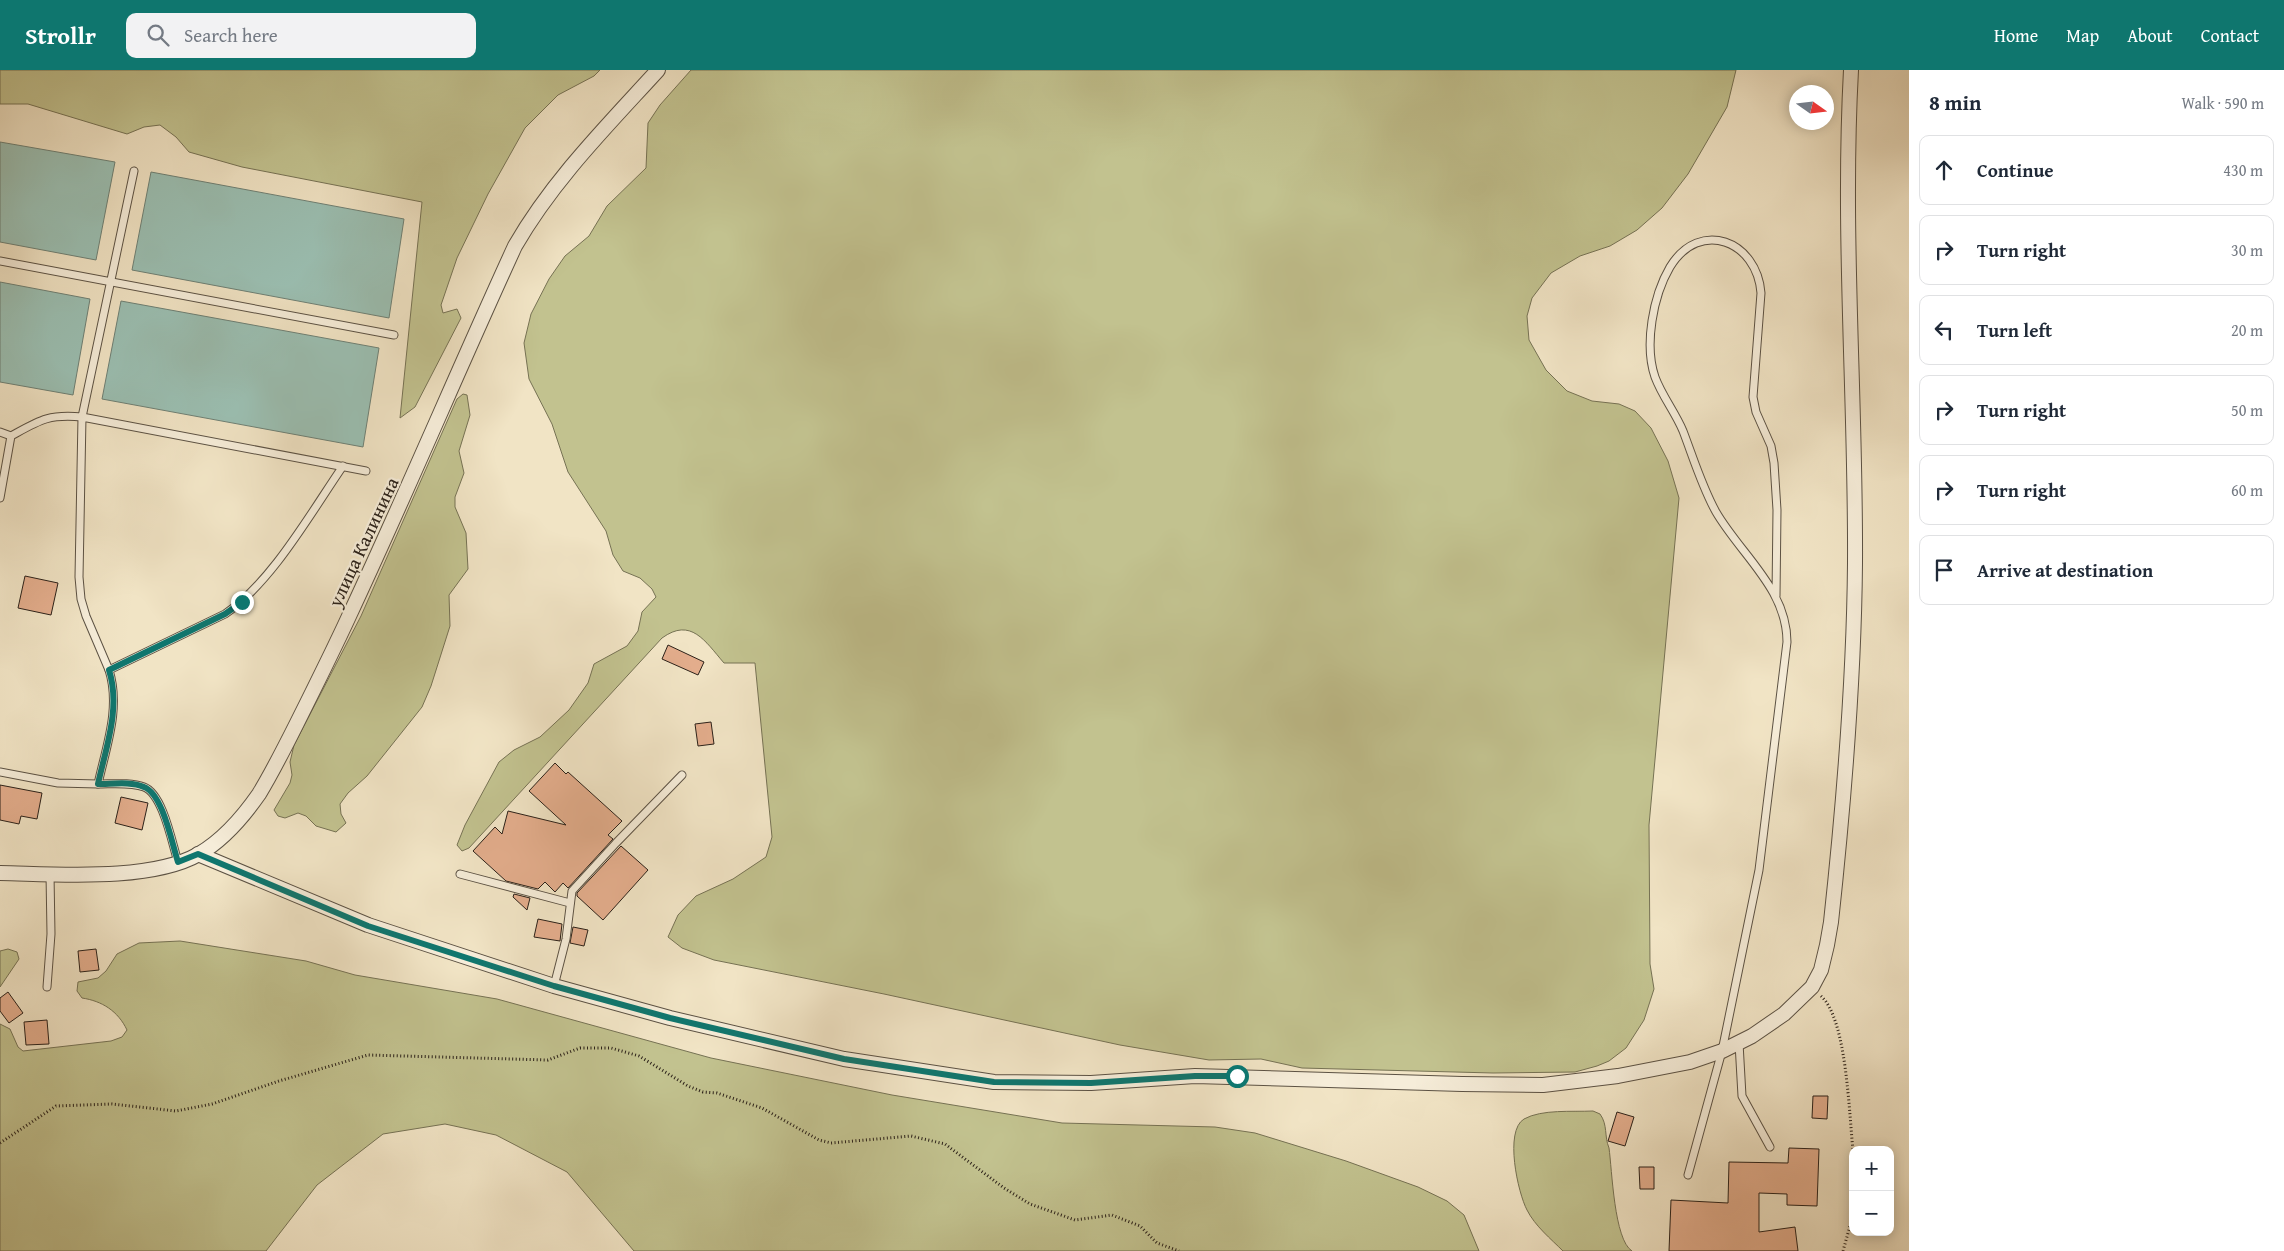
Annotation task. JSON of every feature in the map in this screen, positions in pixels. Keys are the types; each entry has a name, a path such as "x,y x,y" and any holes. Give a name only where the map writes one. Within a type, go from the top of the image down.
{"street":[{"name":"улица Калинина","path":"0,873 50,874 140,871 178,862 198,854 216,842 243,815 270,775 350,614 391,527 515,246 534,212 560,178 658,70"},
{"path":"198,854 368,926 554,986 670,1018 844,1059 994,1082 1091,1083 1204,1076 1462,1084 1543,1084 1618,1076 1690,1062 1722,1051 1784,1014 1812,988 1821,970 1831,922 1848,758 1855,562 1849,211 1851,70"}],"lane":[{"path":"98,784 113,716 114,686 81,599 79,577 82,417 134,172"},
{"path":"1688,1175 1722,1051 1759,870 1787,642 1785,614 1776,596 1716,512 1681,427 1655,377 1652,364 1653,318 1666,273 1684,249 1694,243 1705,240 1723,243 1741,251 1756,268 1760,279 1761,293 1753,397 1756,412 1771,446 1774,463 1777,510 1776,596"},
{"path":"0,261 394,335"},
{"path":"0,498 11,436 40,419 60,415 82,417 366,471"},
{"path":"0,432 11,436"},
{"path":"109,670 225,614 242,602 289,545 343,466"},
{"path":"0,772 58,783 136,785 153,792 159,803 178,862"},
{"path":"554,986 566,939 572,891 616,842 682,775"},
{"path":"47,987 51,934 50,874"},
{"path":"460,874 570,903"},
{"path":"1739,1042 1742,1096 1770,1147"}],"path":[{"path":"1812,988 1826,1000 1838,1030 1847,1085 1853,1146"},
{"path":"0,1143 56,1106 112,1104 176,1111 212,1104 279,1080 368,1055 548,1060 580,1048 610,1048 640,1056 688,1086 703,1092 717,1093 762,1108 819,1140 831,1143 912,1136 945,1144 1004,1188 1030,1204 1075,1220 1112,1215 1140,1226 1157,1243 1179,1251"},
{"path":"1843,1251 1849,1230"}],"green space":[{"path":"0,70 600,70 594,76 558,95 525,128 488,194 457,258 441,305 443,313 457,309 461,318 415,407 400,418 422,202 242,167 189,152 176,137 160,125 144,127 127,134 28,104 0,104"},
{"path":"691,70 1736,70 1727,107 1688,174 1662,208 1637,230 1610,246 1580,256 1551,273 1532,298 1527,316 1529,340 1546,370 1567,391 1592,401 1619,404 1635,411 1651,428 1668,461 1679,498 1649,825 1650,964 1654,989 1644,1020 1626,1048 1609,1061 1575,1072 1493,1073 1302,1068 1261,1059 1209,1060 1120,1045 884,994 714,960 682,948 668,937 678,915 696,896 733,879 766,857 772,837 755,663 724,663 704,640 697,634 689,631 672,632 662,638 469,848 462,851 457,845 465,825 499,762 514,750 540,737 569,710 588,683 594,664 627,646 638,631 642,612 656,597 652,589 640,578 623,571 613,555 606,531 568,472 552,424 529,379 524,343 531,314 549,279 565,256 589,236 607,206 646,168 648,123 660,105"},
{"path":"463,394 467,395 470,415 459,451 464,473 455,497 455,507 466,533 468,569 449,595 450,626 431,686 422,707 367,776 348,793 340,804 341,814 346,823 336,832 316,826 306,816 298,813 285,818 278,816 274,810 290,783 292,775 290,762 294,745 361,616 457,399"},
{"path":"180,941 306,961 355,975 497,999 711,1058 892,1095 1062,1123 1215,1127 1255,1133 1346,1161 1418,1187 1447,1201 1464,1215 1479,1251 634,1251 567,1172 496,1135 445,1124 383,1134 317,1185 266,1251 0,1251 0,1024 10,1029 18,1047 23,1051 111,1041 122,1037 127,1030 119,1017 103,1004 82,998 77,991 78,982 98,978 106,971 117,954 139,943"},
{"path":"8,949 17,952 19,959 0,987 0,951"},
{"path":"1593,1111 1600,1114 1604,1122 1621,1233 1632,1251 1563,1251 1534,1221 1523,1202 1517,1177 1514,1149 1518,1126 1524,1119 1548,1112"}],"water":[{"path":"0,142 115,162 96,260 0,242"},
{"path":"151,172 404,219 389,318 132,270"},
{"path":"0,282 90,299 73,395 0,382"},
{"path":"121,301 379,348 363,447 102,399"}],"building":[{"path":"25,576 58,583 51,615 18,608"},
{"path":"668,645 704,662 698,675 662,659"},
{"path":"711,722 714,744 698,746 695,724"},
{"path":"555,763 566,774 568,772 622,821 608,835 613,839 568,888 563,883 555,892 545,882 538,889 506,881 473,851 495,827 502,834 508,811 566,825 529,791"},
{"path":"0,785 42,793 37,819 21,816 19,824 0,820"},
{"path":"121,797 148,803 142,830 115,823"},
{"path":"621,846 648,870 603,920 577,896 577,893"},
{"path":"514,894 530,898 527,910 513,897"},
{"path":"538,919 562,924 560,941 534,937"},
{"path":"573,927 588,930 584,946 570,943"},
{"path":"96,949 99,970 80,972 78,951"},
{"path":"8,992 23,1013 9,1023 0,1011 0,998"},
{"path":"47,1020 49,1044 26,1045 24,1022"},
{"path":"1813,1096 1828,1096 1827,1119 1812,1118"},
{"path":"1617,1112 1634,1117 1625,1146 1608,1141"},
{"path":"1789,1148 1819,1149 1817,1206 1787,1205 1787,1194 1759,1193 1759,1232 1795,1227 1798,1251 1669,1251 1671,1200 1728,1203 1729,1162 1788,1163"},
{"path":"1639,1167 1654,1167 1654,1189 1640,1189"}],"route":[{"path":"242,602 225,614 109,670 114,686 113,716 98,784 136,785 145,787 153,792 159,803 178,862 198,854 308,902 409,940 554,986 670,1018 844,1059 994,1082 1091,1083 1195,1076 1237,1076"}]}
